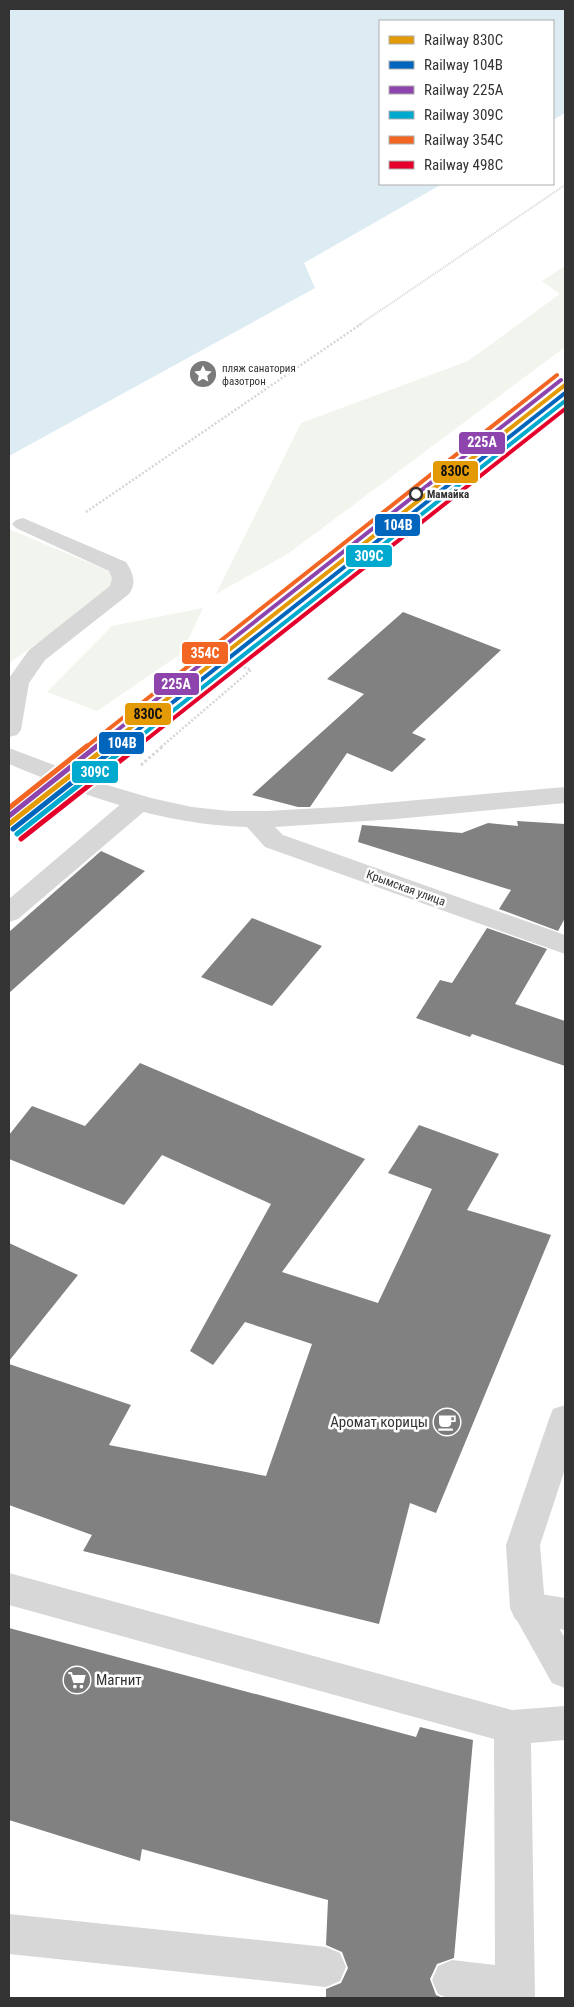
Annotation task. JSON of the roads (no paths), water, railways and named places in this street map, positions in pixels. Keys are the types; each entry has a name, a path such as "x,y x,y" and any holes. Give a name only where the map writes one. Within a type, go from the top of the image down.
{"street":[{"path":"9,730 17,683 37,655 121,589 123,578 118,567 23,524"},
{"path":"9,755 138,803 192,815 255,821 373,813 565,795"},
{"path":"9,913 138,803"},
{"name":"Крымская улица","path":"255,821 274,842 565,945"},
{"path":"565,1419 523,1545 528,1608 565,1671"},
{"path":"9,1588 512,1727 565,1724"},
{"path":"528,1608 565,1614"},
{"path":"452,1980 514,1993 512,1727"},
{"path":"9,1934 326,1968"}],"rail line":[{"name":"354С","path":"9,808 557,375"},
{"name":"225А","path":"9,816 561,380"},
{"name":"830С","path":"9,824 565,385"},
{"name":"104В","path":"13,829 565,393"},
{"name":"309С","path":"17,834 565,401"},
{"name":"498С","path":"21,839 565,409"}],"place":[{"name":"пляж санатория фазотрон","path":"203,374"},
{"name":"Мамайка","path":"416,494"},
{"name":"Аромат корицы","path":"447,1422"},
{"name":"Магнит","path":"77,1680"}]}
